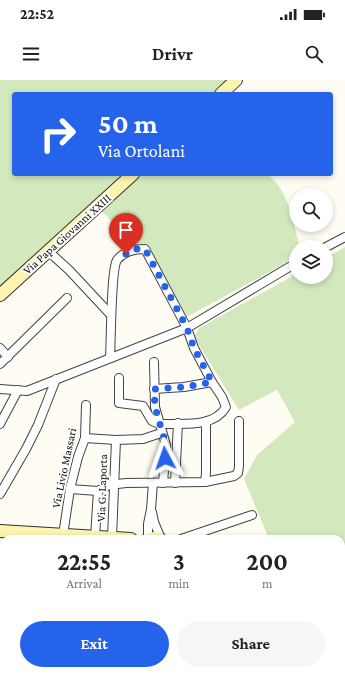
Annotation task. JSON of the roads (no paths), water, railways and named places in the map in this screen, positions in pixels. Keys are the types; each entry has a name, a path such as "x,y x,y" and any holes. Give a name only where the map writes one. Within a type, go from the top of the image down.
{"main road":[{"path":"223,92 236,80"},
{"name":"Via Papa Giovanni XXIII","path":"0,295 131,176"},
{"path":"0,531 63,535"}],"street":[{"path":"333,243 345,237"},
{"path":"85,438 116,440 142,439 160,428 178,424 206,422 222,414 226,407 222,397 212,382 194,348 187,328 145,249 133,249 117,260 114,269 110,358"},
{"path":"48,251 111,315"},
{"path":"0,389 27,391 187,328 289,268"},
{"path":"0,364 67,298"},
{"path":"0,348 8,357"},
{"path":"154,362 155,407 166,445 163,483"},
{"path":"119,378 119,403 143,406 152,421 160,428"},
{"path":"0,494 38,425 56,379"},
{"path":"154,389 184,387 212,382"},
{"path":"0,424 18,390"},
{"name":"Via Livio Massari","path":"63,535 70,489 78,456 85,438 86,405"},
{"path":"70,489 98,491 109,485 115,484 205,482 234,476 238,473 240,421"},
{"path":"205,482 206,422"},
{"path":"175,483 178,424"},
{"name":"Via G. Laporta","path":"112,535 116,440"},
{"path":"149,535 148,524 153,483"},
{"path":"95,535 98,491"},
{"path":"151,509 159,535"},
{"path":"193,535 252,515"}]}
